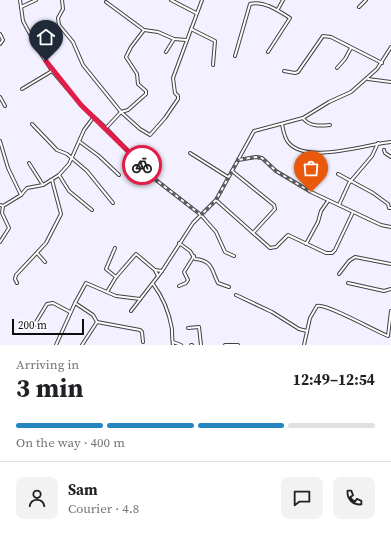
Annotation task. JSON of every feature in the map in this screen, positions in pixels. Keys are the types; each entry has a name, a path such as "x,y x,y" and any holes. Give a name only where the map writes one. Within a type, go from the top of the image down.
{"street":[{"path":"20,0 23,21 52,71 93,118 106,128 156,180 201,215 216,232 225,252 234,256"},
{"path":"21,7 36,0"},
{"path":"62,0 63,10 58,18 59,25 73,42 83,65 121,112 140,129 150,135 158,127 178,99 178,96 175,93 173,78 202,0"},
{"path":"173,0 196,13"},
{"path":"278,10 283,0"},
{"path":"359,8 366,0"},
{"path":"106,2 144,30 158,32 174,39 186,40"},
{"path":"235,56 250,4 254,3 270,5 290,18 268,52"},
{"path":"191,29 215,41 213,65"},
{"path":"106,128 121,112 128,110 146,94 146,91 138,84 137,74 126,57 131,46 144,30"},
{"path":"0,34 3,40 0,44"},
{"path":"284,71 295,73 298,72 323,36 330,37 382,63"},
{"path":"166,52 174,39"},
{"path":"337,68 346,59 351,48"},
{"path":"132,311 153,284 193,223 216,200 254,131 303,118 329,102 351,92 368,79 382,63 391,48"},
{"path":"22,89 52,71"},
{"path":"368,79 391,82"},
{"path":"0,97 5,106"},
{"path":"0,242 9,228 2,213 1,206 21,196 27,188 43,185 59,175 71,158 80,142 84,130 93,118"},
{"path":"303,118 305,121 318,126 330,125"},
{"path":"32,124 57,150 71,158 92,176 113,203"},
{"path":"282,124 287,142 298,149 307,151 335,152 378,143 391,142"},
{"path":"0,141 8,168 21,196"},
{"path":"80,142 109,164 119,175"},
{"path":"339,205 345,190 372,156 378,143"},
{"path":"384,150 385,153 391,156"},
{"path":"190,152 228,178"},
{"path":"238,160 256,157 262,158 276,171 329,201 381,225 391,226"},
{"path":"29,163 43,185"},
{"path":"232,171 274,205 275,209 253,234"},
{"path":"338,174 373,193 388,204 389,208 391,208"},
{"path":"59,175 69,191 92,210"},
{"path":"18,283 15,279 16,275 48,239 61,214 52,180"},
{"path":"216,200 270,248 276,247 288,235 322,252 332,253 353,212"},
{"path":"306,244 318,222 321,212 329,201"},
{"path":"179,243 190,251 195,259 201,260 212,269 218,283 228,287"},
{"path":"115,248 106,269 116,278"},
{"path":"37,252 45,262"},
{"path":"107,292 116,278 136,254 155,270 158,276"},
{"path":"179,286 186,283 187,278 184,272 194,256"},
{"path":"339,274 349,261 355,257 391,264"},
{"path":"155,270 162,271"},
{"path":"56,345 86,283 116,296 140,300"},
{"path":"348,283 384,291 391,289"},
{"path":"153,284 161,295 167,309 172,330 173,343 181,345"},
{"path":"236,295 244,298 247,302 272,312 299,329 307,331"},
{"path":"33,328 47,304 53,303 71,312"},
{"path":"75,303 93,316 97,322 140,330 142,332 143,342"},
{"path":"304,345 312,312 317,306 321,305 391,338"},
{"path":"388,336 391,311"},
{"path":"82,345 97,322"},
{"path":"188,328 199,327 201,345"},
{"path":"225,345 238,345"}],"way so far":[{"path":"142,165 156,180 201,215 216,200 238,160 256,157 262,158 276,171 311,192"}],"route":[{"path":"46,61 52,71 93,118 105,127 142,165"}]}
